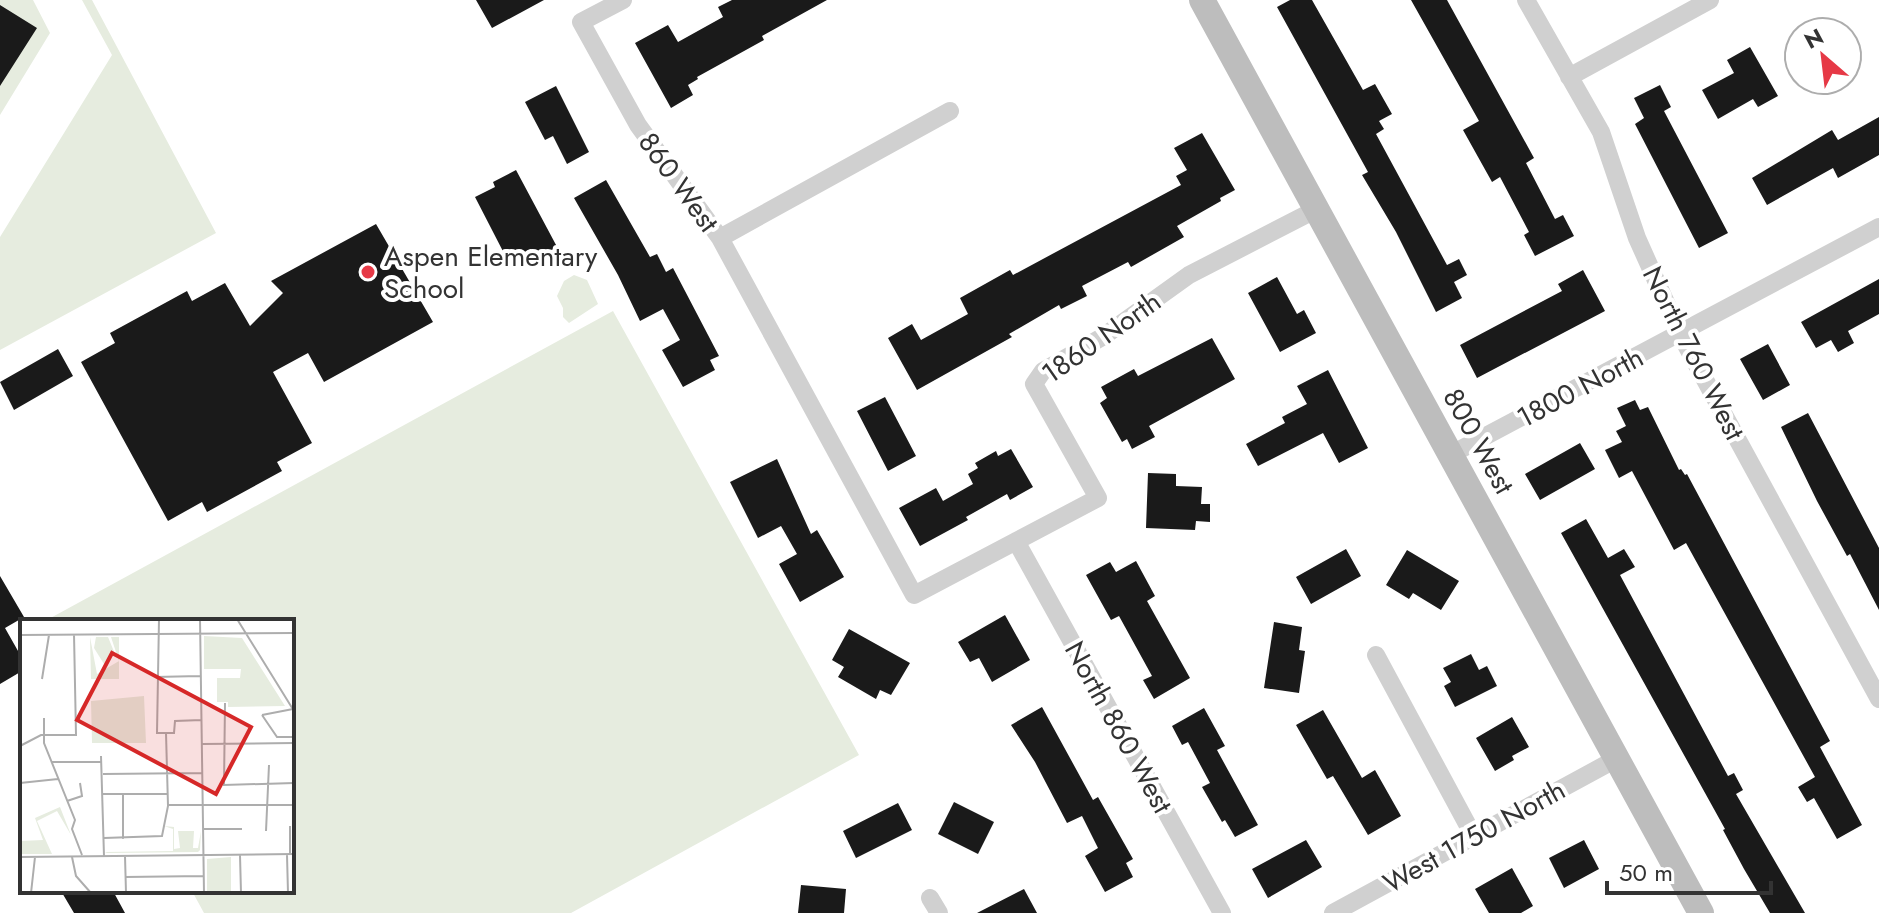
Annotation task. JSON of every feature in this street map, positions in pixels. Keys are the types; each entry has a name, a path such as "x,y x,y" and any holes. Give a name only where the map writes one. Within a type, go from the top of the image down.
{"street":[{"path":"581,22 583,0"},
{"path":"581,22 623,0"},
{"name":"800 West","path":"1202,0 1701,913"},
{"name":"North 760 West","path":"1526,0 1601,132 1637,238 1680,334 1879,699"},
{"path":"1569,77 1710,0"},
{"name":"860 West","path":"581,22 638,125 720,238 856,490"},
{"path":"720,238 950,111"},
{"name":"1860 North","path":"856,490 914,595 1098,498 1034,384 1043,371 1104,336 1189,275 1317,209"},
{"name":"1800 North","path":"1450,455 1879,227"},
{"name":"North 860 West","path":"1016,541 1222,913"},
{"path":"1376,655 1473,835"},
{"name":"West 1750 North","path":"1333,913 1616,759"}],"shaded area":[{"path":"0,0 33,0 50,33 0,115"},
{"path":"82,0 92,0 216,233 0,350 0,237 112,55"},
{"path":"574,275 587,280 598,304 569,323 563,317 563,308 557,296 564,281"},
{"path":"613,311 859,755 571,913 204,913 193,893 294,893 294,619 49,619"}],"building":[{"path":"476,0 544,0 492,28"},
{"path":"732,0 827,0 697,77 688,85 693,95 671,108 635,43 668,25 678,42 723,17 718,7"},
{"path":"1290,0 1312,0 1363,90 1375,84 1392,114 1379,121 1384,129 1376,134 1447,265 1459,259 1467,275 1454,282 1462,298 1436,312 1396,232 1362,175 1368,172 1277,7"},
{"path":"1411,0 1447,0 1534,158 1526,163 1555,219 1563,215 1574,236 1535,256 1524,235 1529,232 1500,177 1492,182 1463,130 1479,121"},
{"path":"0,5 37,28 0,86"},
{"path":"1750,47 1778,96 1758,107 1753,99 1718,119 1702,90 1734,73 1727,60"},
{"path":"1660,85 1671,107 1664,111 1728,233 1699,248 1635,124 1644,118 1634,98"},
{"path":"556,86 589,152 567,164 553,136 545,140 525,102"},
{"path":"1879,117 1879,155 1838,178 1833,168 1767,205 1752,178 1832,130 1838,140"},
{"path":"1202,133 1235,190 1177,226 1184,237 1131,267 1128,262 1082,286 1087,296 1061,309 1059,305 1009,334 1012,337 917,390 888,338 912,324 921,340 968,314 960,298 1010,270 1013,275 1181,185 1176,176 1187,170 1174,148"},
{"path":"516,170 563,258 542,269 531,249 508,261 475,197 495,187 493,182"},
{"path":"606,180 650,257 657,254 666,272 673,268 719,356 710,360 715,370 683,387 662,350 680,340 663,309 640,321 574,198"},
{"path":"376,224 433,322 324,382 308,353 273,372 312,443 277,462 282,471 207,512 202,502 168,521 81,362 115,343 110,333 187,291 192,301 225,283 250,326 283,293 271,281"},
{"path":"1583,270 1605,311 1477,378 1460,345 1562,291 1558,284"},
{"path":"1277,277 1297,314 1304,310 1316,333 1280,352 1248,293"},
{"path":"1879,279 1879,314 1848,331 1854,343 1838,352 1831,340 1816,348 1801,322"},
{"path":"1212,338 1235,379 1149,426 1155,437 1132,449 1127,439 1122,442 1100,403 1107,398 1101,387 1134,369 1138,376"},
{"path":"1768,344 1790,385 1763,400 1740,359"},
{"path":"58,349 73,376 14,410 0,382"},
{"path":"1328,370 1368,448 1339,463 1323,433 1258,466 1246,444 1285,423 1282,417 1307,404 1297,386"},
{"path":"885,397 916,456 888,471 857,411"},
{"path":"1635,400 1640,410 1648,407 1679,470 1687,474 1830,741 1820,747 1862,825 1837,839 1814,798 1807,802 1798,787 1815,777 1686,543 1674,550 1632,471 1619,478 1605,450 1622,442 1616,431 1626,426 1617,408"},
{"path":"1808,413 1879,548 1879,610 1850,554 1847,556 1817,501 1781,427"},
{"path":"1580,443 1595,469 1540,500 1525,474"},
{"path":"1011,449 1033,487 1010,500 1007,494 920,546 899,508 936,488 943,501 973,484 968,474 978,468 975,463 996,451 998,456"},
{"path":"777,459 811,534 817,530 844,577 800,602 779,564 797,554 781,526 758,538 730,482"},
{"path":"1148,473 1176,474 1176,486 1202,487 1201,504 1210,504 1210,522 1196,521 1195,530 1146,528"},
{"path":"1586,519 1608,558 1624,549 1635,567 1620,575 1728,776 1734,773 1743,790 1736,794 1805,913 1770,913 1744,869 1725,829 1561,533"},
{"path":"1346,549 1361,576 1311,604 1296,577"},
{"path":"1407,550 1459,581 1441,610 1413,593 1409,599 1386,585"},
{"path":"1136,561 1155,596 1147,601 1190,678 1154,699 1143,680 1152,676 1119,616 1111,620 1086,575 1110,562 1116,572"},
{"path":"0,576 24,617 5,628 20,654 20,672 0,684"},
{"path":"1005,615 1030,660 992,682 979,658 970,662 958,642"},
{"path":"1274,622 1302,627 1299,650 1305,651 1299,693 1264,688"},
{"path":"849,629 910,663 891,695 880,690 876,699 838,677 844,667 832,660"},
{"path":"1471,654 1479,670 1487,666 1497,686 1455,707 1444,686 1451,682 1443,668"},
{"path":"1042,707 1093,800 1098,797 1133,859 1126,863 1133,877 1105,892 1085,856 1098,848 1082,816 1067,823 1035,762 1011,725"},
{"path":"1204,708 1225,746 1217,750 1258,825 1235,837 1225,820 1222,822 1202,787 1210,783 1188,742 1182,745 1172,726"},
{"path":"1323,710 1362,778 1375,770 1401,816 1368,835 1333,776 1327,779 1296,725"},
{"path":"1512,717 1529,747 1512,756 1514,760 1495,771 1476,738"},
{"path":"954,802 994,822 978,854 938,834"},
{"path":"898,803 912,830 856,858 843,831"},
{"path":"1306,840 1322,867 1268,898 1252,869"},
{"path":"1584,840 1599,869 1564,888 1549,858"},
{"path":"1512,868 1533,906 1521,913 1489,913 1475,889"},
{"path":"801,885 846,889 844,913 798,913"},
{"path":"1024,889 1037,913 977,913"},
{"path":"62,893 114,893 125,913 74,913"}],"place":[{"name":"Aspen Elementary School","path":"368,272"}]}
